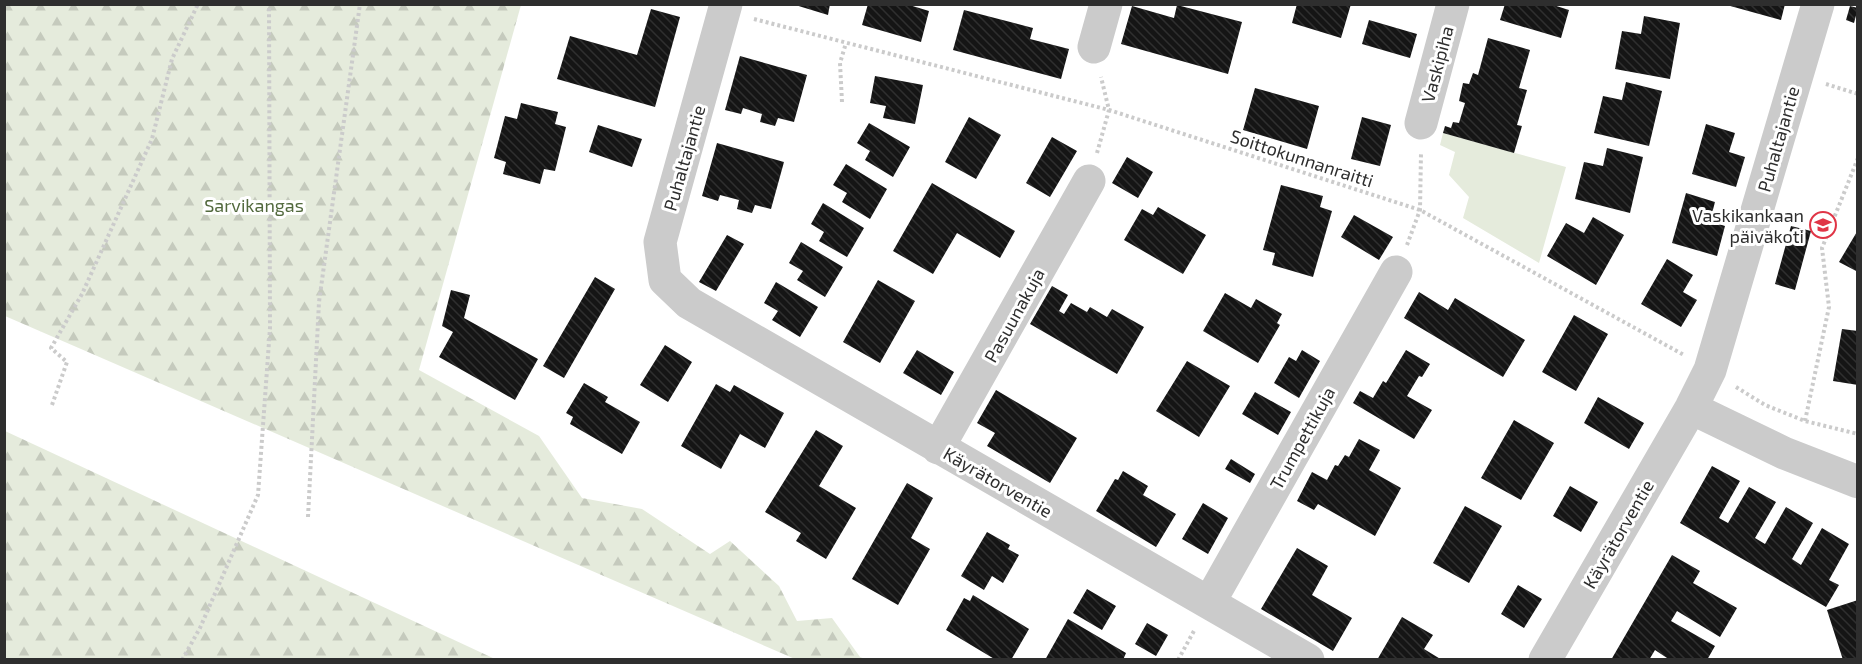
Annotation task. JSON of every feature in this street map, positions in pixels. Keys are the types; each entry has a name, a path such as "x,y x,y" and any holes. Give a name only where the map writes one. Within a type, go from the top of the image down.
{"street":[{"path":"1094,46 1106,4"},
{"name":"Vaskipiha","path":"1421,123 1453,4"},
{"name":"Puhaltajantie","path":"1691,408 1710,370 1818,4"},
{"name":"Puhaltajantie","path":"689,303 665,280 660,242 725,8"},
{"name":"Pasuunakuja","path":"938,448 1089,181"},
{"name":"Trumpettikuja","path":"1209,603 1396,272"},
{"name":"Käyrätorventie","path":"689,303 1308,660"},
{"path":"1691,408 1784,453 1857,483"},
{"name":"Käyrätorventie","path":"1545,660 1691,408"},
{"path":"1784,453 1857,461"}],"path":[{"path":"52,405 67,362 51,348 82,294 152,139 172,59 198,4"},
{"path":"182,660 200,628 258,495 270,328 269,4"},
{"path":"308,517 319,302 360,4"},
{"name":"Soittokunnanraitti","path":"725,8 846,43 1109,110 1420,210 1710,370 1765,405 1805,421 1857,434"},
{"path":"842,102 840,63 846,43"},
{"path":"1089,181 1109,110 1094,46"},
{"path":"1396,272 1420,210 1421,123"},
{"path":"1805,421 1829,308 1822,248 1857,158"}],"green space":[{"name":"Sarvikangas","path":"5,4 521,5 419,370 539,436 582,498 642,509 710,554 730,541 779,586 797,621 832,618 860,657 865,659 795,659 5,316"},
{"path":"1443,133 1566,167 1539,263 1463,218 1469,197 1449,175 1455,152 1440,145"},
{"path":"5,431 495,659 5,659"}],"building":[{"path":"792,4 830,4 828,15"},
{"path":"868,4 906,4 929,11 921,42 862,25"},
{"path":"1297,4 1351,4 1341,38 1292,23"},
{"path":"1505,4 1550,4 1569,10 1561,38 1500,20"},
{"path":"1723,4 1785,4 1781,20"},
{"path":"1177,5 1242,22 1228,74 1121,44 1132,6 1174,18"},
{"path":"1850,6 1858,8 1854,23 1846,20"},
{"path":"651,9 680,17 655,107 557,79 570,36 637,55"},
{"path":"964,10 1033,28 1030,39 1069,49 1061,79 953,50"},
{"path":"1644,16 1680,23 1670,79 1615,69 1622,31 1641,34"},
{"path":"1369,20 1417,34 1410,58 1362,44"},
{"path":"1488,38 1530,50 1519,88 1527,90 1517,125 1522,126 1514,153 1443,133 1445,126 1451,128 1453,122 1459,123 1465,103 1459,101 1463,83 1469,84 1473,73 1478,75"},
{"path":"740,56 807,75 794,122 778,118 775,126 760,122 762,114 743,108 741,114 725,110"},
{"path":"875,76 923,85 915,124 883,118 886,106 870,103"},
{"path":"1626,82 1662,91 1649,146 1594,133 1603,96 1622,100"},
{"path":"1255,88 1319,106 1307,149 1243,130"},
{"path":"521,103 558,112 555,124 566,127 555,171 544,169 540,184 503,174 506,162 494,158 505,116 517,119"},
{"path":"969,117 1001,135 976,179 945,162"},
{"path":"1362,117 1391,125 1380,166 1351,159"},
{"path":"869,123 910,147 893,177 865,160 870,151 857,143"},
{"path":"1706,124 1735,133 1729,152 1745,157 1736,187 1692,174"},
{"path":"598,125 642,139 632,167 589,152"},
{"path":"1052,137 1077,151 1050,197 1026,183"},
{"path":"717,143 784,162 771,209 755,205 752,213 737,209 739,200 720,195 718,201 702,196"},
{"path":"1607,148 1643,157 1630,213 1575,199 1584,162 1603,166"},
{"path":"1127,157 1153,172 1138,198 1112,183"},
{"path":"846,164 887,189 870,219 842,202 847,193 833,185"},
{"path":"932,183 1015,231 1000,258 957,233 933,274 893,251"},
{"path":"1281,185 1323,196 1320,207 1332,211 1313,277 1272,265 1275,253 1263,250"},
{"path":"1686,193 1715,202 1710,221 1725,226 1717,256 1672,243"},
{"path":"823,203 864,228 847,257 819,241 824,232 811,224"},
{"path":"1158,207 1206,235 1183,274 1124,240 1142,209 1153,215"},
{"path":"1354,215 1393,237 1379,260 1341,237"},
{"path":"1593,217 1624,235 1596,285 1547,256 1566,223 1584,233"},
{"path":"1791,226 1811,231 1795,290 1775,284"},
{"path":"1858,230 1858,272 1839,262"},
{"path":"727,235 744,244 716,291 699,282"},
{"path":"801,242 843,267 825,297 797,280 803,271 789,263"},
{"path":"1667,259 1693,275 1683,292 1697,300 1681,327 1641,304"},
{"path":"595,277 615,289 564,378 543,366"},
{"path":"878,280 915,301 880,363 843,342"},
{"path":"776,282 818,307 800,337 772,320 778,311 764,303"},
{"path":"1052,286 1068,295 1059,311 1064,314 1071,303 1087,312 1090,307 1107,317 1112,309 1144,327 1117,374 1030,324"},
{"path":"451,290 470,295 464,318 538,359 515,400 439,357 453,332 442,326"},
{"path":"1419,292 1448,310 1455,298 1525,340 1503,377 1404,318"},
{"path":"1225,293 1251,308 1256,299 1282,314 1277,323 1280,325 1258,363 1203,331"},
{"path":"1574,315 1608,334 1576,391 1542,372"},
{"path":"1842,329 1858,331 1858,385 1833,381"},
{"path":"665,345 692,362 668,402 640,385"},
{"path":"917,350 954,372 941,395 903,373"},
{"path":"1302,350 1320,361 1299,398 1274,383 1289,357 1296,361"},
{"path":"1406,350 1430,364 1422,377 1419,376 1407,396 1432,410 1414,439 1353,403 1360,391 1373,398 1383,381 1386,383"},
{"path":"1187,361 1230,386 1199,437 1156,411"},
{"path":"584,383 608,397 605,402 640,422 622,454 570,424 573,417 566,413"},
{"path":"716,384 730,392 734,385 784,413 765,448 740,434 721,469 681,446"},
{"path":"996,390 1077,438 1050,483 987,446 995,433 977,423"},
{"path":"1255,392 1291,412 1278,435 1242,414"},
{"path":"1598,397 1644,423 1629,449 1584,423"},
{"path":"1514,420 1554,443 1521,500 1481,478"},
{"path":"816,430 843,446 819,486 856,508 826,559 796,541 801,533 765,512"},
{"path":"1359,439 1380,450 1369,470 1401,488 1375,536 1318,504 1314,510 1297,501 1312,472 1327,480 1335,465 1338,466 1345,455 1349,457"},
{"path":"1231,459 1255,474 1250,483 1225,469"},
{"path":"1712,466 1740,481 1719,518 1728,523 1749,487 1776,502 1755,538 1765,544 1786,507 1813,523 1792,559 1801,565 1822,528 1849,544 1829,580 1839,585 1826,607 1680,523"},
{"path":"1123,471 1148,486 1143,495 1176,514 1156,547 1096,511 1115,479 1118,480"},
{"path":"907,483 933,498 911,538 930,549 898,605 852,579"},
{"path":"1570,486 1598,502 1581,532 1553,516"},
{"path":"1203,503 1228,518 1208,554 1182,539"},
{"path":"1465,506 1502,526 1469,583 1433,563"},
{"path":"987,532 1010,545 1008,549 1019,555 1003,583 992,576 984,590 961,576"},
{"path":"1297,548 1328,566 1312,595 1352,618 1333,651 1261,609"},
{"path":"1672,555 1700,571 1693,583 1737,608 1720,637 1677,611 1671,621 1715,646 1707,660 1670,660 1655,650 1649,660 1611,660"},
{"path":"1518,585 1542,599 1524,628 1501,614"},
{"path":"1087,589 1116,606 1102,630 1073,613"},
{"path":"973,595 1029,629 1011,660 996,660 946,630 964,598 970,601"},
{"path":"1858,600 1858,660 1843,660 1827,610"},
{"path":"1402,617 1433,635 1424,649 1442,660 1377,660"},
{"path":"1068,619 1126,653 1123,660 1045,660"},
{"path":"1147,623 1168,635 1156,656 1135,644"}],"place":[{"name":"Vaskikankaan päiväkoti","path":"1823,225"}]}
